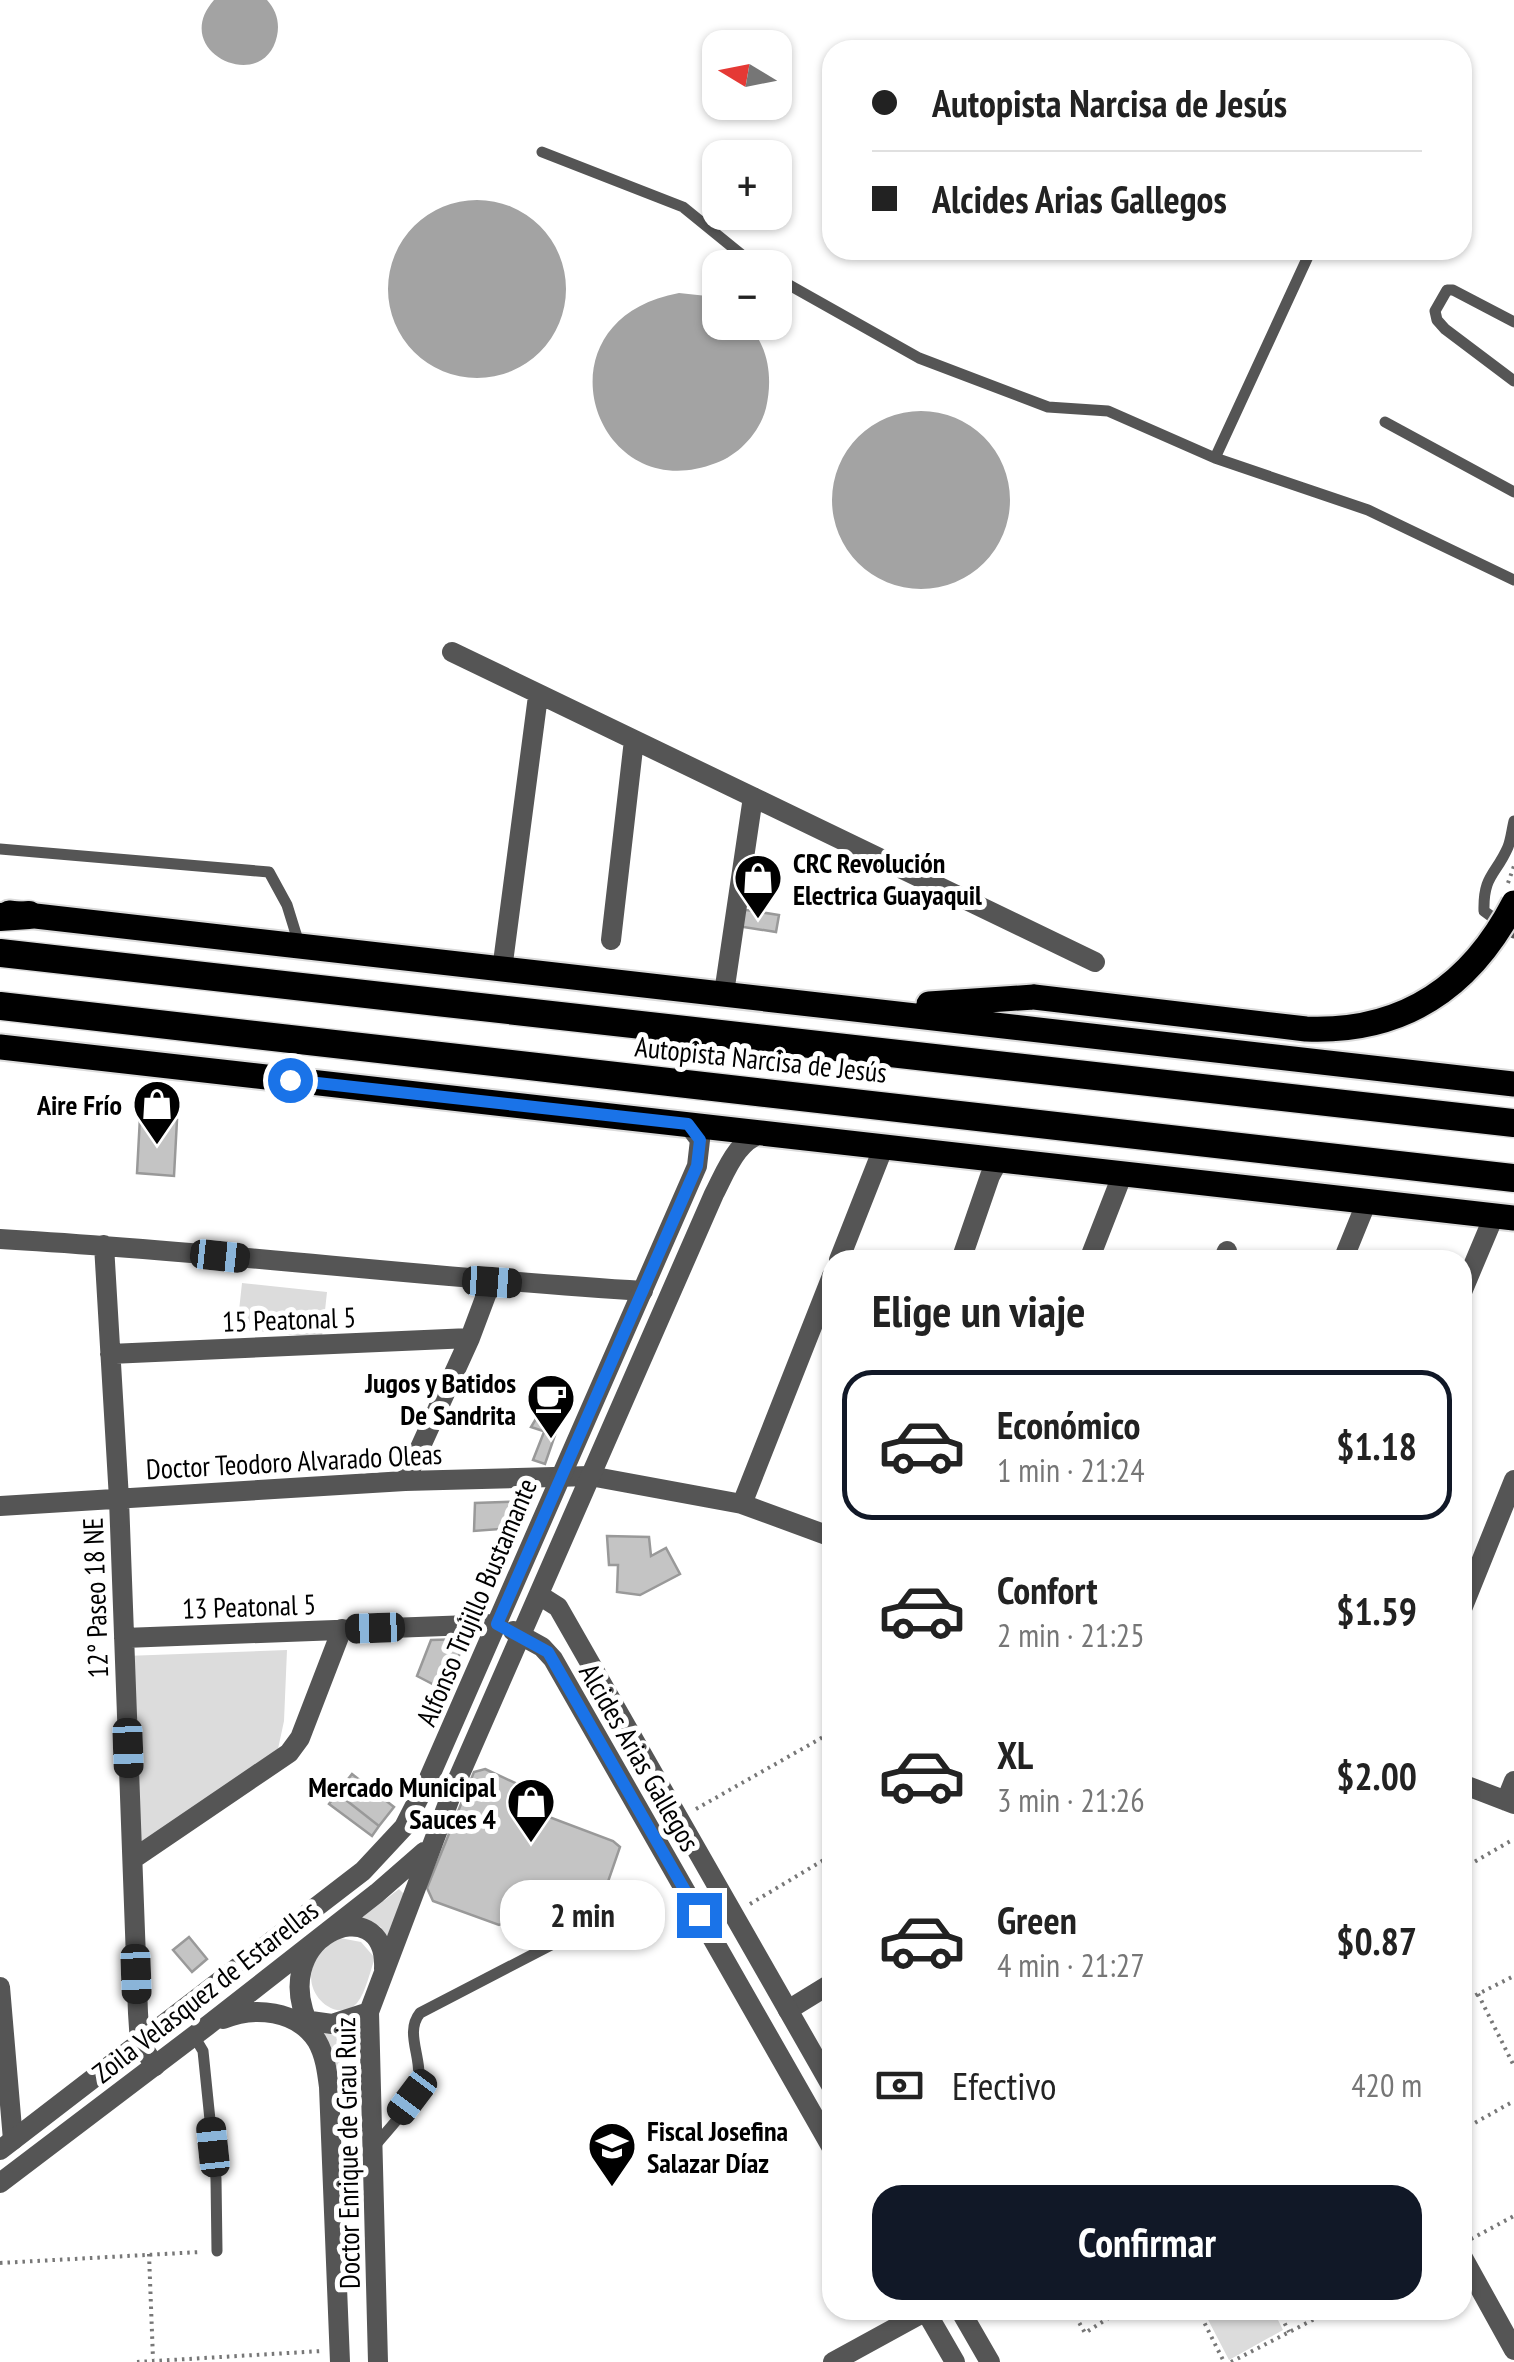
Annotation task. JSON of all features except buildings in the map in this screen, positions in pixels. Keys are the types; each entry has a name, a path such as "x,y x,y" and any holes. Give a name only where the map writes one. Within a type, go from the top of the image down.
{"highway":[{"path":"0,915 29,916"},
{"name":"Autopista Narcisa de Jesús","path":"0,952 1514,1124"},
{"name":"Autopista Narcisa de Jesús","path":"6,1008 1514,1178"}],"main road":[{"path":"861,1008 1034,998 1306,1029 1372,1026 1412,1010 1452,982 1500,930 1510,895"},
{"path":"29,916 1514,1084"},
{"path":"0,1047 1504,1217"}],"street":[{"path":"452,652 1095,962"},
{"path":"502,970 538,696"},
{"path":"611,940 634,740"},
{"path":"724,993 753,797"},
{"name":"Alfonso Trujillo Bustamante","path":"363,1870 390,1844 416,1809 697,1166 700,1140 688,1124"},
{"name":"Alfonso Trujillo Bustamante","path":"435,1834 714,1194 739,1148 755,1134 766,1132"},
{"path":"843,1250 884,1146"},
{"path":"964,1250 999,1159"},
{"path":"1092,1250 1123,1173"},
{"path":"1347,1250 1367,1201"},
{"path":"1472,1274 1504,1217"},
{"path":"0,1239 104,1245 492,1282 642,1291"},
{"name":"12° Paseo 18 NE","path":"104,1245 119,1499 140,2043"},
{"path":"404,1482 492,1282"},
{"path":"742,1504 822,1301"},
{"name":"15 Peatonal 5","path":"110,1354 470,1338"},
{"name":"Doctor Teodoro Alvarado Oleas","path":"0,1506 404,1482 590,1476 742,1504 822,1533"},
{"path":"1472,1584 1514,1480"},
{"name":"Alcides Arias Gallegos","path":"539,1594 558,1607 822,2070"},
{"name":"13 Peatonal 5","path":"124,1638 497,1624"},
{"name":"Alcides Arias Gallegos","path":"497,1624 521,1634 553,1659 822,2130"},
{"path":"132,1859 289,1753 300,1738 342,1629"},
{"path":"1472,1786 1511,1795"},
{"name":"Zoila Velasquez de Estarellas","path":"0,2183 416,1862 435,1834"},
{"name":"Doctor Enrique de Grau Ruiz","path":"378,2362 369,2012 435,1834"},
{"name":"Zoila Velasquez de Estarellas","path":"6,2145 363,1870"},
{"path":"369,2012 311,2030 302,2005 302,1971 315,1940 338,1927 363,1929 380,1946 384,1971"},
{"path":"0,1987 6,2145"},
{"path":"788,2010 822,1989"},
{"name":"Doctor Enrique de Grau Ruiz","path":"201,2031 242,2012 284,2016 311,2030 326,2064 340,2356"},
{"path":"140,2043 155,2066"},
{"path":"1472,2274 1514,2350"},
{"path":"833,2362 908,2320"},
{"path":"932,2320 955,2362"},
{"path":"966,2320 990,2362"}],"lane":[{"path":"542,152 683,207 736,250"},
{"path":"1215,458 1307,260"},
{"path":"792,287 919,358 1048,407 1108,411 1215,458 1368,510 1514,580"},
{"path":"1514,322 1453,290 1447,290 1435,311 1445,329 1514,381"},
{"path":"1385,422 1514,492"},
{"path":"1514,821 1507,849 1490,873 1484,911 1514,933"},
{"path":"0,848 269,872 286,905 300,947"},
{"path":"374,2147 417,2088 420,2075 413,2033 414,2020 420,2012 632,1904"},
{"path":"201,2031 216,2179 217,2251"}],"path":[{"path":"1510,895 1514,866"},
{"path":"679,1818 822,1738"},
{"path":"1472,1863 1514,1839"},
{"path":"734,1914 822,1862"},
{"path":"1472,1997 1514,1976"},
{"path":"1478,1994 1514,2066"},
{"path":"1472,2124 1514,2101"},
{"path":"1472,2238 1514,2216"},
{"path":"0,2263 217,2251"},
{"path":"149,2254 153,2361"},
{"path":"1077,2320 1084,2333 1105,2320"},
{"path":"1204,2320 1227,2362 1312,2320"},
{"path":"1283,2320 1289,2332"},
{"path":"137,2362 340,2356"}],"shaded area":[{"path":"214,0 267,0 278,26 269,54 255,63 239,65 210,50 203,36 203,19"},
{"path":"477,200 511,207 540,226 559,255 566,289 559,323 540,352 511,371 477,378 443,371 414,352 395,323 388,289 395,255 414,226 443,207"},
{"path":"679,293 702,295 702,340 760,341 767,363 766,408 754,434 725,459 673,471 638,460 611,437 596,406 593,371 605,338 633,310"},
{"path":"921,411 955,418 984,437 1003,466 1010,500 1003,534 984,563 955,582 921,589 887,582 858,563 839,534 832,500 839,466 858,437 887,418"},
{"path":"242,1283 327,1292 322,1338 237,1329"},
{"path":"287,1650 284,1721 278,1749 138,1847 125,1656"},
{"path":"399,1889 404,1894 387,1937 381,1927 360,1919"},
{"path":"340,1938 361,1942 375,1958 360,1998 347,2010 335,2010 324,2004 311,1981 313,1967 322,1952"},
{"path":"354,2032 348,2083 344,2083 322,2036"},
{"path":"1208,2320 1278,2320 1283,2330 1229,2360"}],"place":[{"name":"CRC Revolución Electrica Guayaquil","path":"758,920"},
{"name":"Aire Frío","path":"157,1146"},
{"name":"Jugos y Batidos De Sandrita","path":"551,1440"},
{"name":"Mercado Municipal Sauces 4","path":"531,1844"},
{"name":"Fiscal Josefina Salazar Díaz","path":"612,2188"}],"route":[{"path":"290,1080 688,1124 697,1133 701,1150 697,1166 497,1624 548,1652 699,1915"}]}
